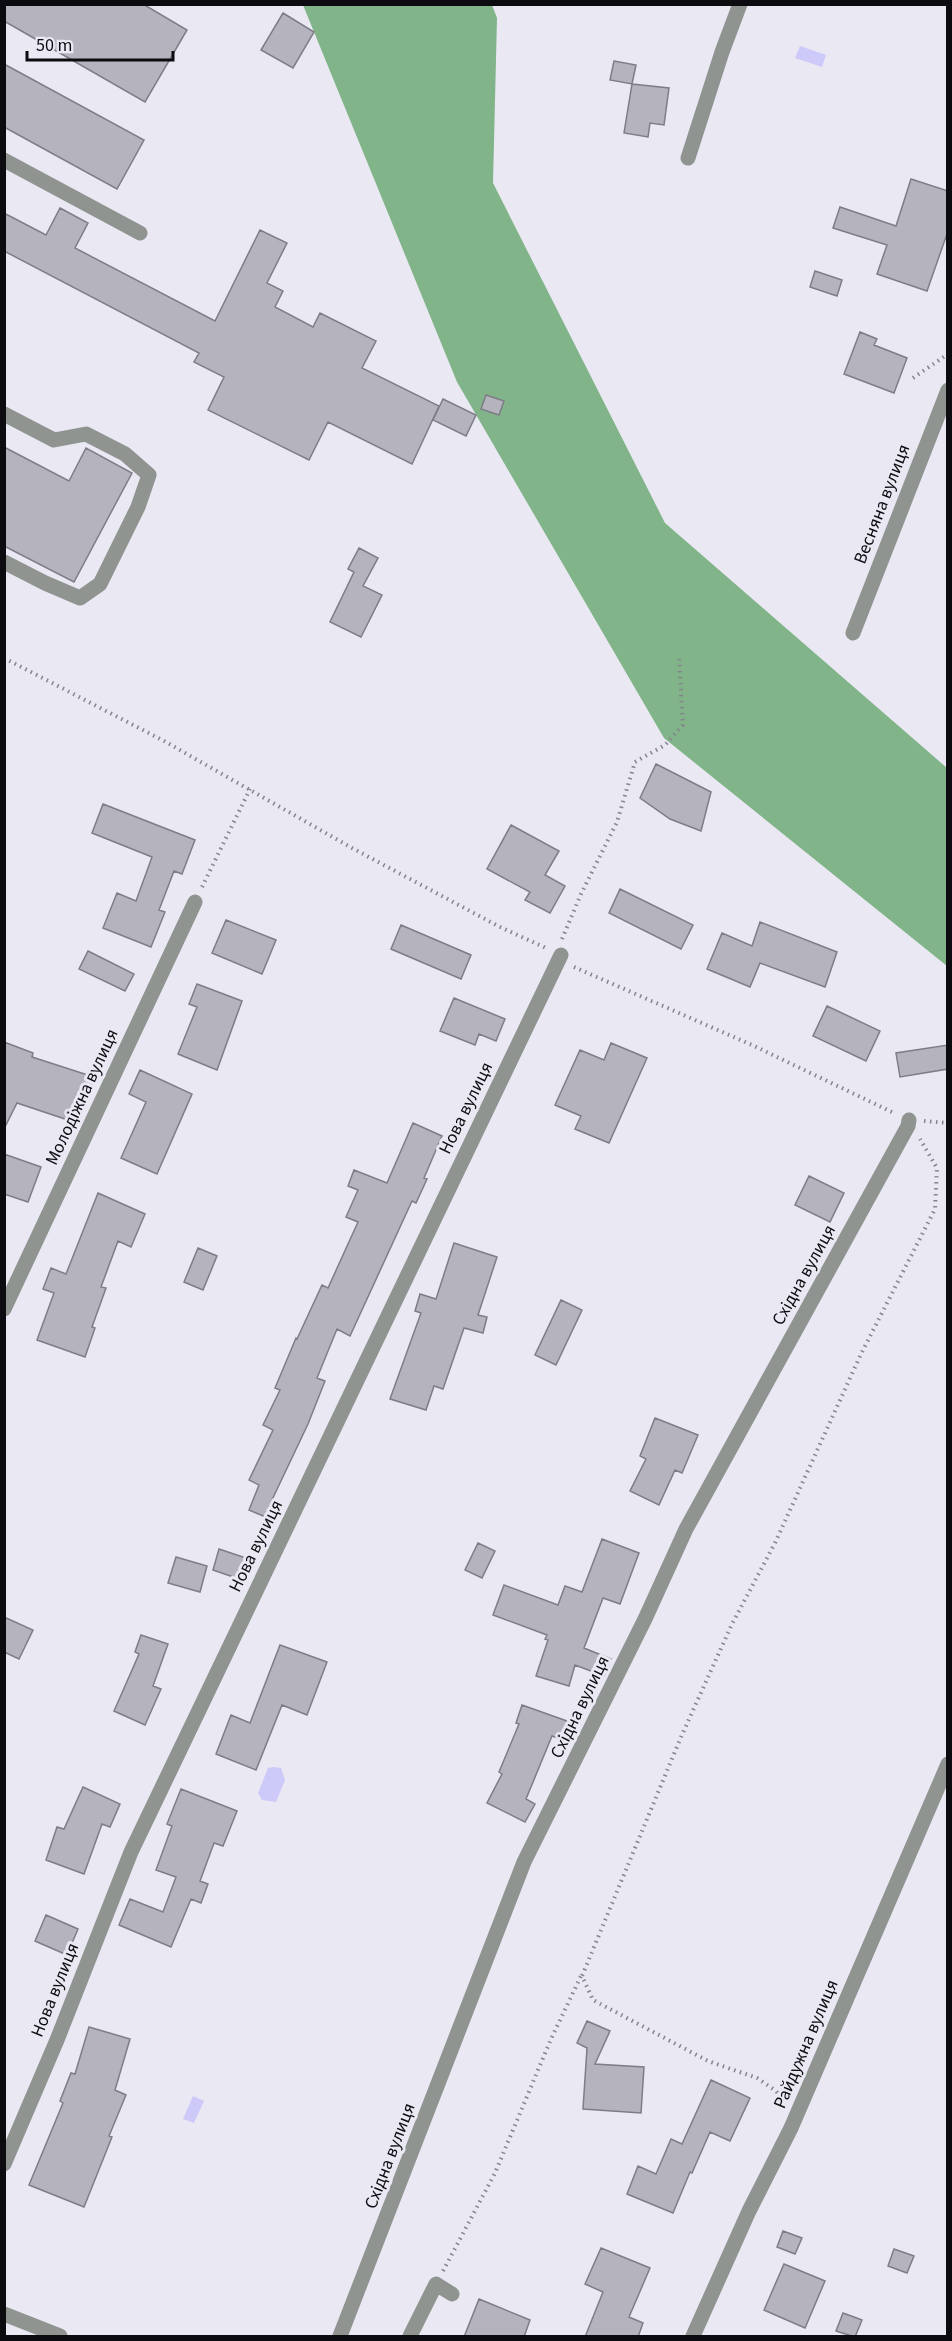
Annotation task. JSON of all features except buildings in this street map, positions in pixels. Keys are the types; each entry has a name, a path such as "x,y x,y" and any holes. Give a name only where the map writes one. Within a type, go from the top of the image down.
{"street":[{"path":"688,158 740,4"},
{"path":"4,160 140,233"},
{"name":"Весняна вулиця","path":"853,633 948,390"},
{"path":"4,414 54,440 86,435 126,454 148,476 138,507 100,584 81,598 4,562"},
{"name":"Молодіжна вулиця","path":"4,1310 195,902"},
{"name":"Нова вулиця","path":"4,2164 57,2040 131,1852 561,955"},
{"name":"Східна вулиця","path":"340,2337 524,1862 645,1619 686,1529 908,1126 909,1120"},
{"name":"Райдужна вулиця","path":"693,2337 749,2211 791,2128 948,1764"},
{"path":"410,2337 436,2284 452,2294"},
{"path":"4,2314 60,2337"}],"path":[{"path":"913,378 948,354"},
{"path":"561,955 562,935 617,822 635,762 665,745 684,725 679,655"},
{"path":"4,658 250,789 383,865 500,927 561,955 571,966 752,1045 909,1120 948,1123"},
{"path":"195,902 250,789"},
{"path":"436,2284 495,2173 551,2040 582,1976 681,1737 732,1624 775,1543 861,1354 935,1209 937,1168 909,1120"},
{"path":"582,1976 593,2000 708,2061 757,2078 776,2091 789,2106 791,2128"}],"green space":[{"path":"303,5 492,5 497,18 493,183 665,523 947,768 947,966 664,738 457,382"}],"shaded area":[{"path":"800,46 826,55 822,67 795,58"},
{"path":"268,1768 281,1768 285,1780 276,1802 262,1800 258,1793"},
{"path":"193,2096 204,2101 194,2123 183,2119"}]}
